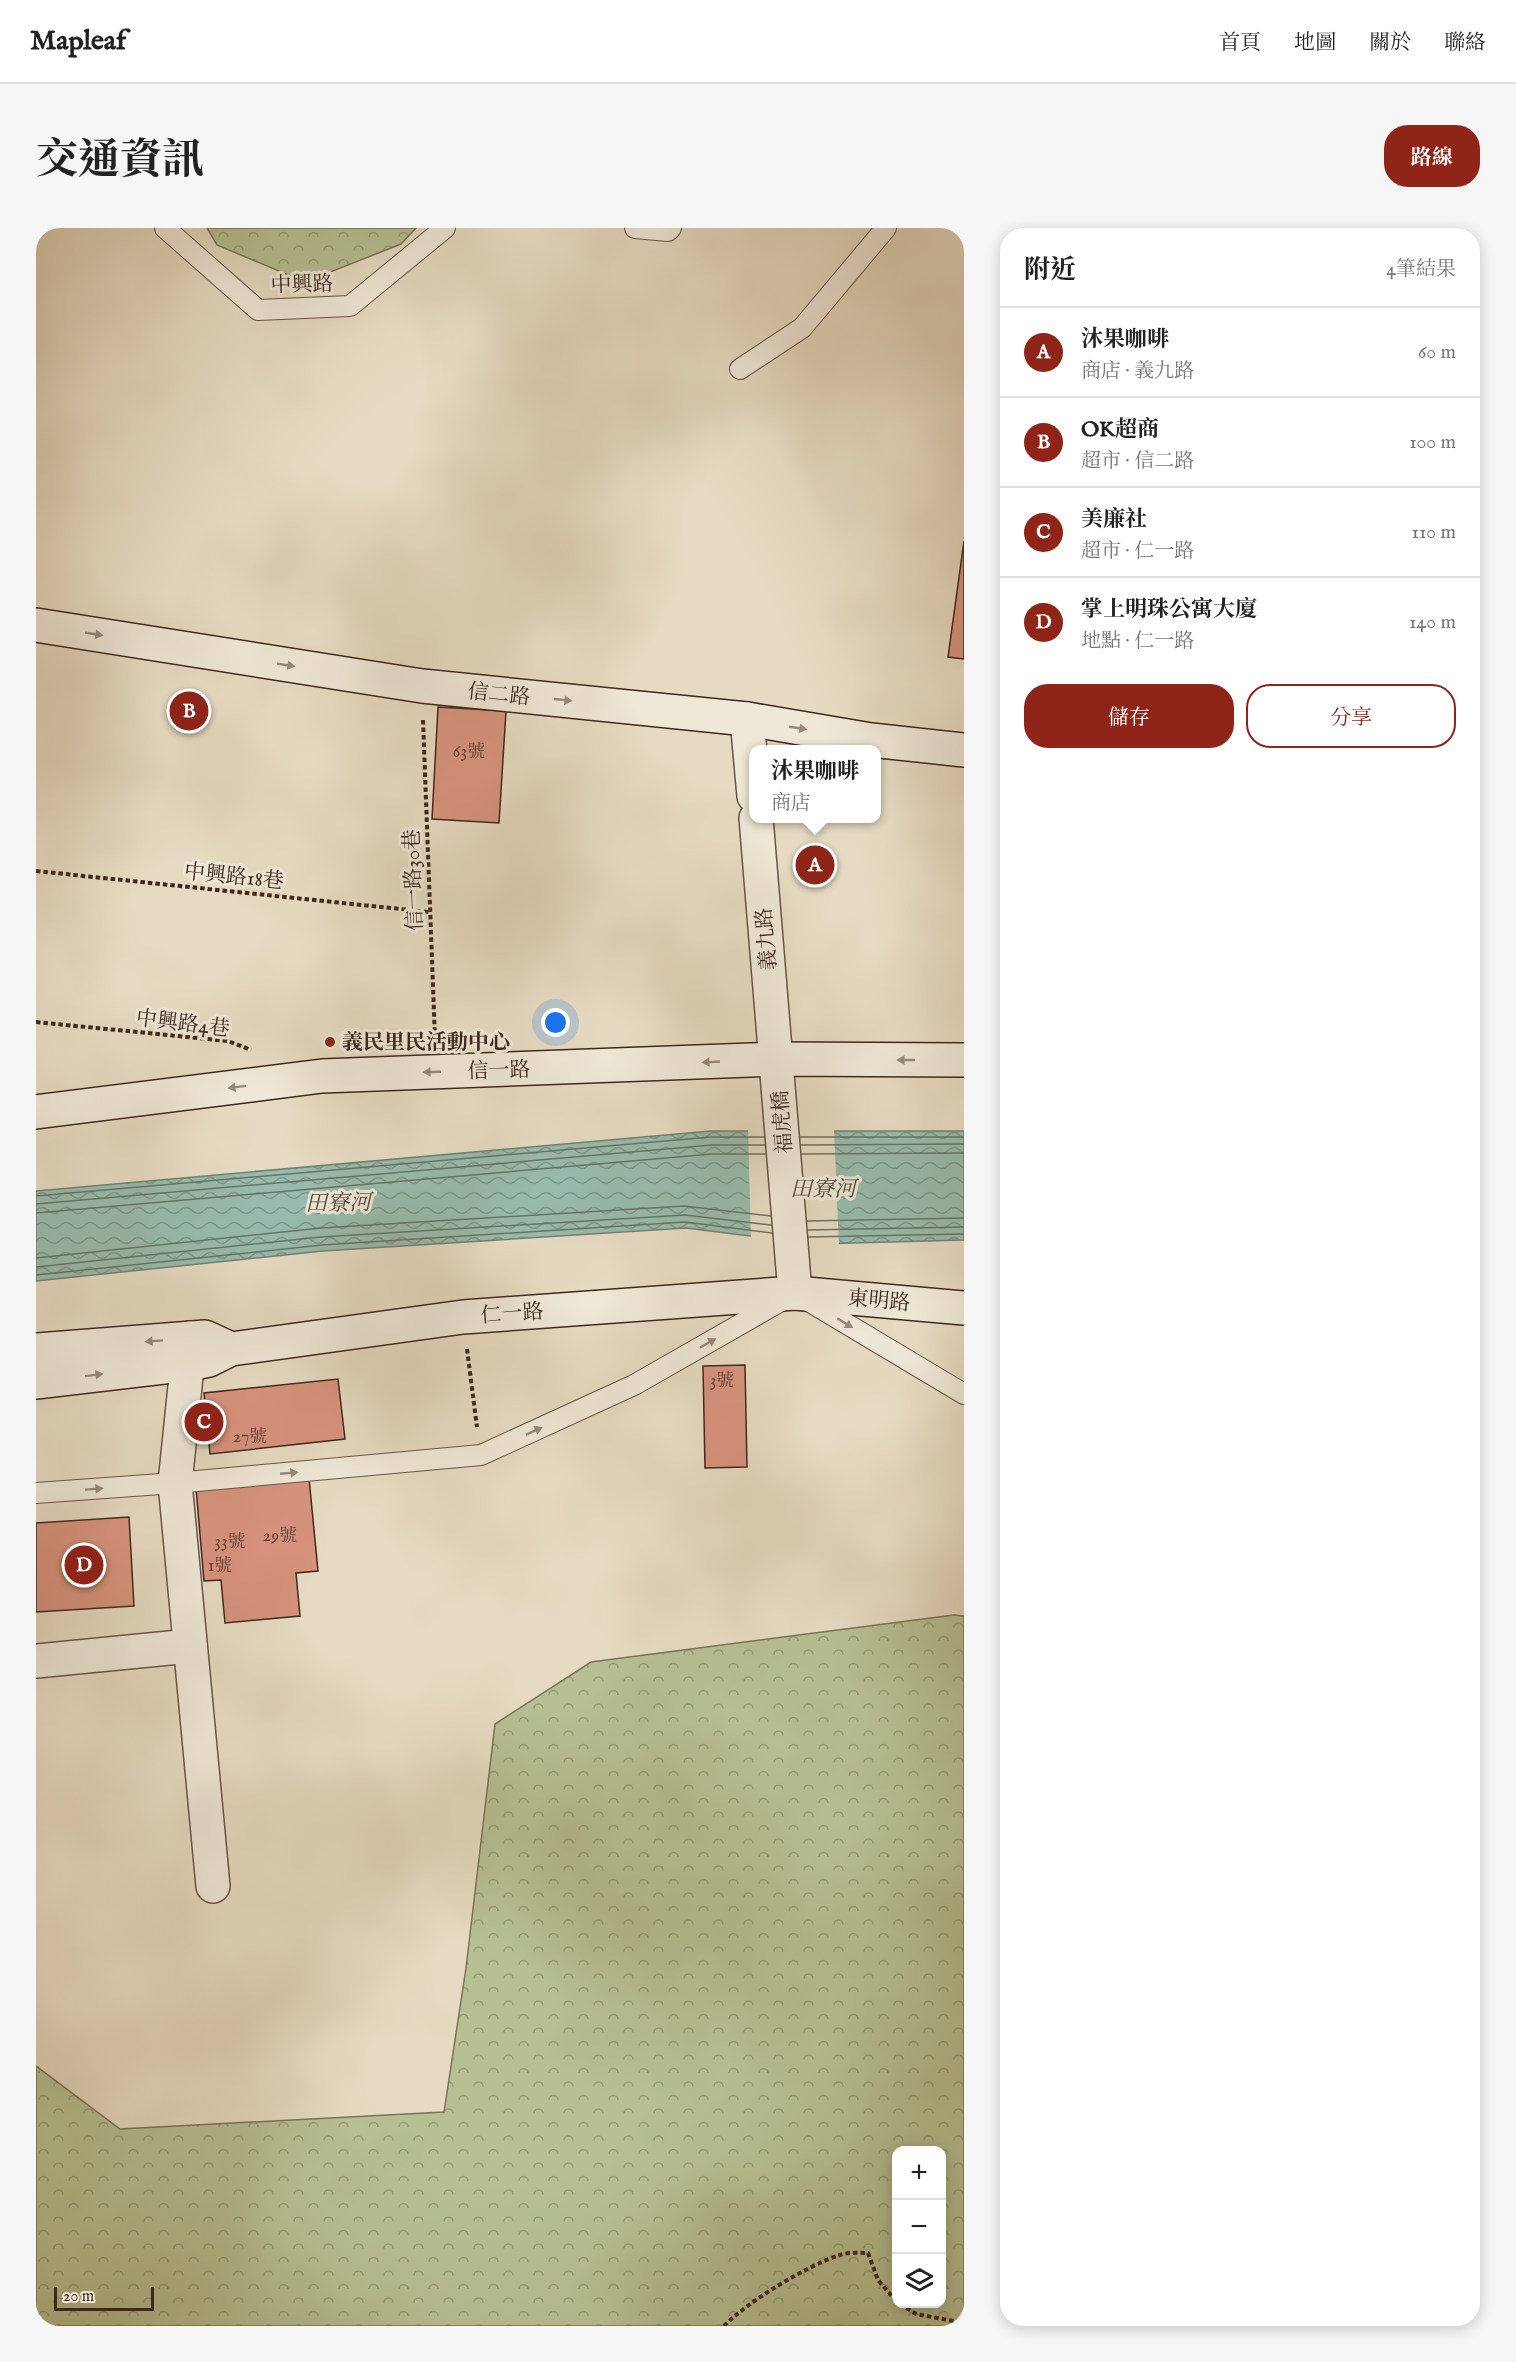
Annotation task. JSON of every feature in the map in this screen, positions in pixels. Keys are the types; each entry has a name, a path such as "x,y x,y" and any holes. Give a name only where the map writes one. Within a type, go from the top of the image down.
{"street":[{"name":"信二路","path":"36,625 422,686 747,719 871,740 964,750"},
{"path":"747,719 749,745"},
{"name":"義九路","path":"756,823 777,1059"},
{"name":"信一路","path":"36,1112 322,1076 777,1059 964,1060"},
{"name":"福虎橋","path":"777,1059 795,1293"},
{"name":"東明路","path":"795,1293 964,1308"},
{"name":"仁一路","path":"36,1350 190,1351 210,1360 231,1349 463,1317 795,1293"},
{"path":"190,1351 175,1483 213,1886"},
{"name":"仁一路","path":"36,1382 190,1351"},
{"path":"36,1661 190,1646"}],"lane":[{"name":"中興路","path":"165,228 258,310 350,306 445,228"},
{"path":"635,228 668,231 671,228"},
{"path":"740,369 802,328 885,228"},
{"path":"36,1493 175,1483 481,1455 634,1385 795,1293 964,1394"}],"path":[{"name":"信一路30巷","path":"422,686 436,1072"},
{"name":"中興路18巷","path":"36,871 429,912"},
{"name":"中興路4巷","path":"36,1022 228,1041 259,1053"},
{"path":"463,1317 481,1455"},
{"path":"724,2326 736,2313 801,2273 842,2254 868,2253 878,2280 892,2295"},
{"path":"906,2308 916,2314 964,2323"}],"green space":[{"path":"207,228 416,228 401,244 305,282 217,245"},
{"path":"954,1615 964,1616 964,2326 36,2326 36,2066 120,2129 444,2112 466,1968 495,1724 591,1662"}],"water":[{"name":"田寮河","path":"711,1131 964,1131 964,1240 815,1244 686,1228 323,1251 36,1281 36,1191"}],"pier":[{"path":"748,1128 834,1128 839,1247 815,1247 751,1239"}],"building":[{"path":"964,541 964,659 948,657"},
{"path":"438,707 506,711 499,823 432,819"},
{"path":"745,1365 747,1467 705,1468 703,1366"},
{"path":"338,1379 345,1439 210,1454 204,1393"},
{"path":"309,1478 318,1571 296,1573 300,1616 225,1623 221,1580 204,1581 196,1488"},
{"path":"129,1517 134,1606 36,1612 36,1523"}],"place":[{"name":"OK超商","path":"189,711"},
{"name":"沐果咖啡","path":"815,865"},
{"name":"義民里民活動中心","path":"330,1042"},
{"name":"美廉社","path":"204,1422"},
{"name":"掌上明珠公寓大廈","path":"84,1565"}]}
